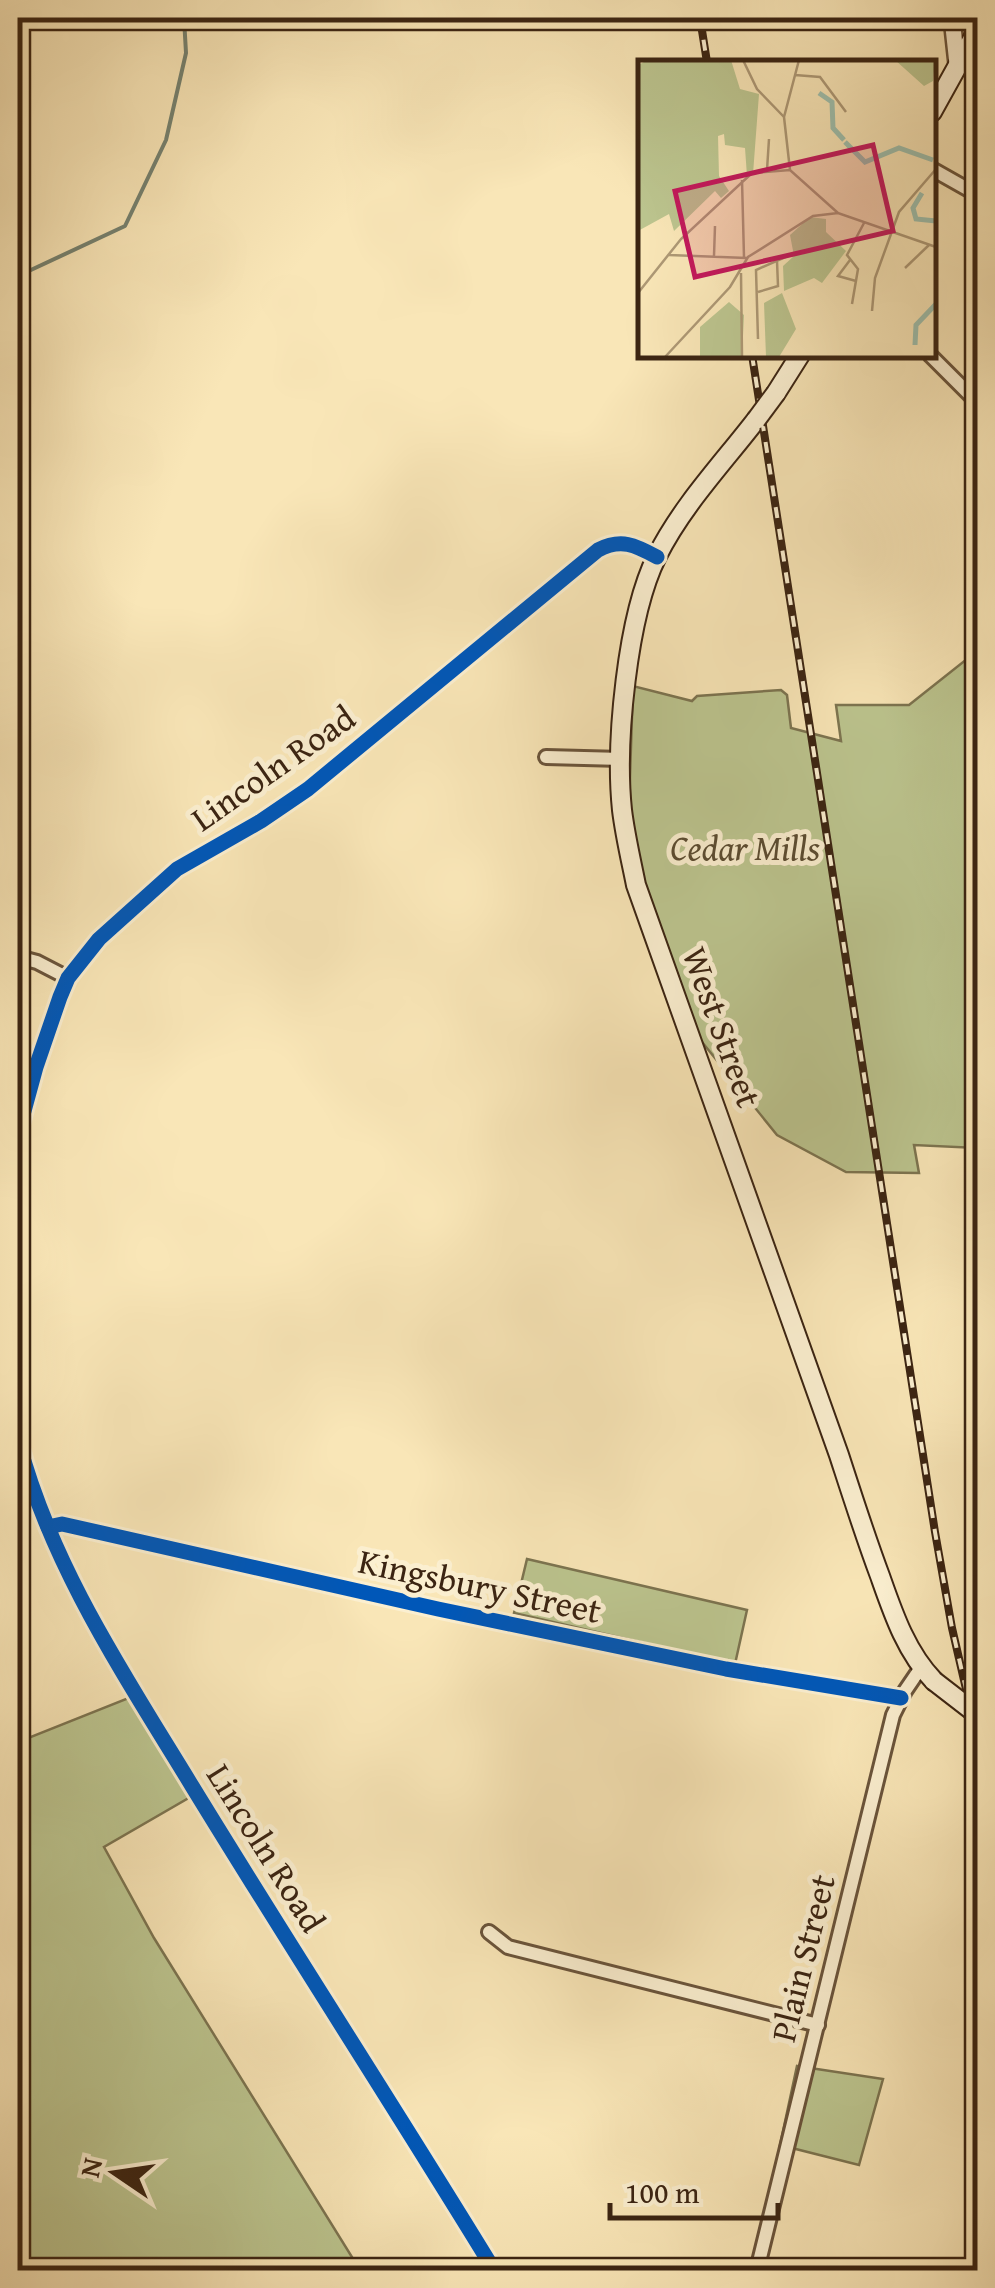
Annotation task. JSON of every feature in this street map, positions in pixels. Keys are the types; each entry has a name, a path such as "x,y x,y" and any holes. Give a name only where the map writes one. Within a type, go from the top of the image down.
{"main road":[{"path":"935,106 978,29"},
{"name":"West Street","path":"798,358 656,556 637,615 626,683 622,814 636,885 897,1624 928,1674 978,1715"}],"street":[{"path":"952,18 956,64"},
{"path":"935,171 978,195"},
{"path":"933,358 978,404"},
{"name":"Lincoln Road","path":"18,1134 36,1067 68,978 108,929 177,869 308,789 591,555 608,545 623,543 656,556"},
{"path":"546,757 622,759"},
{"path":"18,956 68,978"},
{"name":"Lincoln Road","path":"18,1440 48,1527 106,1646 494,2270"},
{"name":"Kingsbury Street","path":"48,1527 62,1524 726,1669 901,1698"},
{"name":"Plain Street","path":"758,2270 893,1715 901,1698 928,1674"},
{"path":"490,1932 508,1946 818,2025"}],"green space":[{"name":"Cedar Mills","path":"977,651 977,1148 914,1145 919,1173 846,1172 777,1135 677,1011 633,880 629,807 633,686 692,701 697,696 781,690 787,695 791,728 841,741 836,705 909,705"},
{"path":"527,1559 747,1610 735,1664 514,1613"},
{"path":"136,1695 192,1796 104,1847 154,1938 360,2270 18,2270 18,1742"},
{"path":"797,2066 883,2079 859,2165 780,2145"}],"waterway":[{"path":"18,276 125,226 166,140 186,53 184,18"}],"railway":[{"path":"700,18 707,60"},
{"path":"752,358 935,1532 978,1741"}],"cycle path":[{"path":"18,1133 60,997 68,978 99,939 177,869 308,789 598,550 628,544 657,557"},
{"path":"18,1440 50,1532 116,1661 494,2270"},
{"path":"48,1527 62,1524 726,1669 901,1698"}]}
